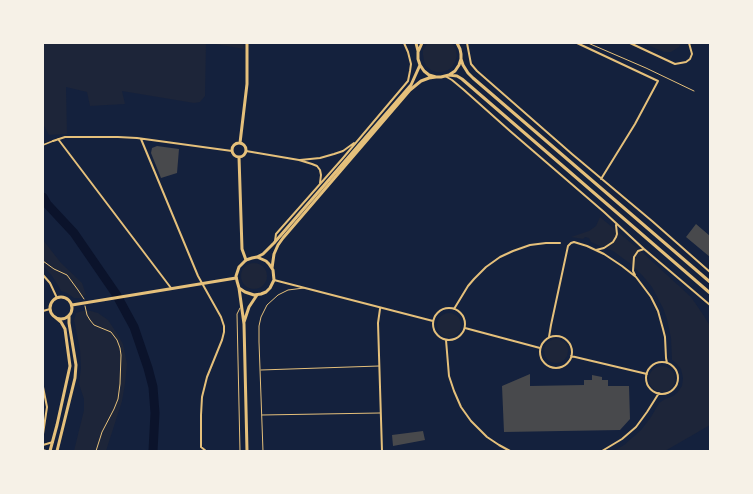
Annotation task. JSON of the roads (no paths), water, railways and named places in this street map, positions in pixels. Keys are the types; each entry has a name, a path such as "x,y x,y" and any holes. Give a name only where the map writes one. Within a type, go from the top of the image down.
{"main road":[{"path":"240,143 247,84 247,43"},
{"path":"416,43 420,65 424,71 436,77"},
{"path":"418,52 422,43"},
{"path":"457,43 460,49 461,59 473,78 710,282"},
{"path":"272,268 274,254 283,238 410,90 428,78 449,75 455,71 461,59"},
{"path":"247,451 244,324 239,288 236,278 238,267 246,260 263,254 274,243 411,85 420,65"},
{"path":"449,75 457,76 462,79 710,293"},
{"path":"239,157 237,157 232,151 236,144 240,143"},
{"path":"239,157 243,156 246,151 245,146 240,143"},
{"path":"239,157 242,249 246,260"},
{"path":"239,288 250,295 257,295 266,292 270,288 274,280 272,268 266,261 257,257"},
{"path":"72,305 236,278"},
{"path":"244,324 249,308 257,295"},
{"path":"50,451 70,366 65,330 61,322 53,315 50,309 53,301 57,298 63,297 69,300 72,305 69,323 76,365 75,378 57,451"},
{"path":"55,317 61,319 70,315"}],"street":[{"path":"274,243 276,234 408,81 411,64 404,43"},
{"path":"467,43 471,64 477,71 710,272"},
{"path":"578,43 658,81 635,124 601,179"},
{"path":"630,43 675,64 686,62 690,59 692,54 690,43"},
{"path":"445,76 458,85 644,249 710,305"},
{"path":"43,145 65,138 118,137 137,138 232,151"},
{"path":"58,139 172,289"},
{"path":"141,139 198,276 222,322 224,332 207,377 203,393 201,415 202,440 199,451"},
{"path":"299,160 320,158 339,153 359,139"},
{"path":"246,151 299,160 317,166 321,175 320,184"},
{"path":"595,250 604,248 614,242 617,234 616,223"},
{"path":"549,337 568,246 574,242 587,246 613,260 635,276 647,292 658,311 663,329 667,363"},
{"path":"454,309 474,279 486,267 500,257 530,245 560,243"},
{"path":"635,276 633,271 634,257 638,251 644,249"},
{"path":"43,275 52,286 57,298"},
{"path":"274,280 433,321"},
{"path":"380,308 378,323 382,451"},
{"path":"43,311 50,309"},
{"path":"443,309 454,309 462,314 465,328 460,337 451,340 442,339 435,333 433,321 435,316 443,309"},
{"path":"465,328 540,348"},
{"path":"556,336 564,338 568,341 572,351 566,364 553,367 545,363 542,359 540,348 542,343 549,337 556,336"},
{"path":"446,340 449,376 461,407 471,421 487,437 499,446 510,451"},
{"path":"571,356 647,374"},
{"path":"661,362 667,363 676,370 678,375 677,384 671,392 659,394 650,388 647,380 647,374 652,366 661,362"},
{"path":"43,387 47,407 43,434"},
{"path":"602,451 622,439 636,426 659,394"},
{"path":"43,445 52,442"},
{"path":"201,447 206,451"}],"lane":[{"path":"263,451 259,326 261,317 263,311 270,302 281,293 288,290 304,288"},
{"path":"240,451 237,314 241,305"},
{"path":"260,370 380,366"},
{"path":"262,415 381,413"}],"waterway":[{"path":"43,197 47,204 74,233 116,294 134,327 153,387 155,413 153,451"}]}
